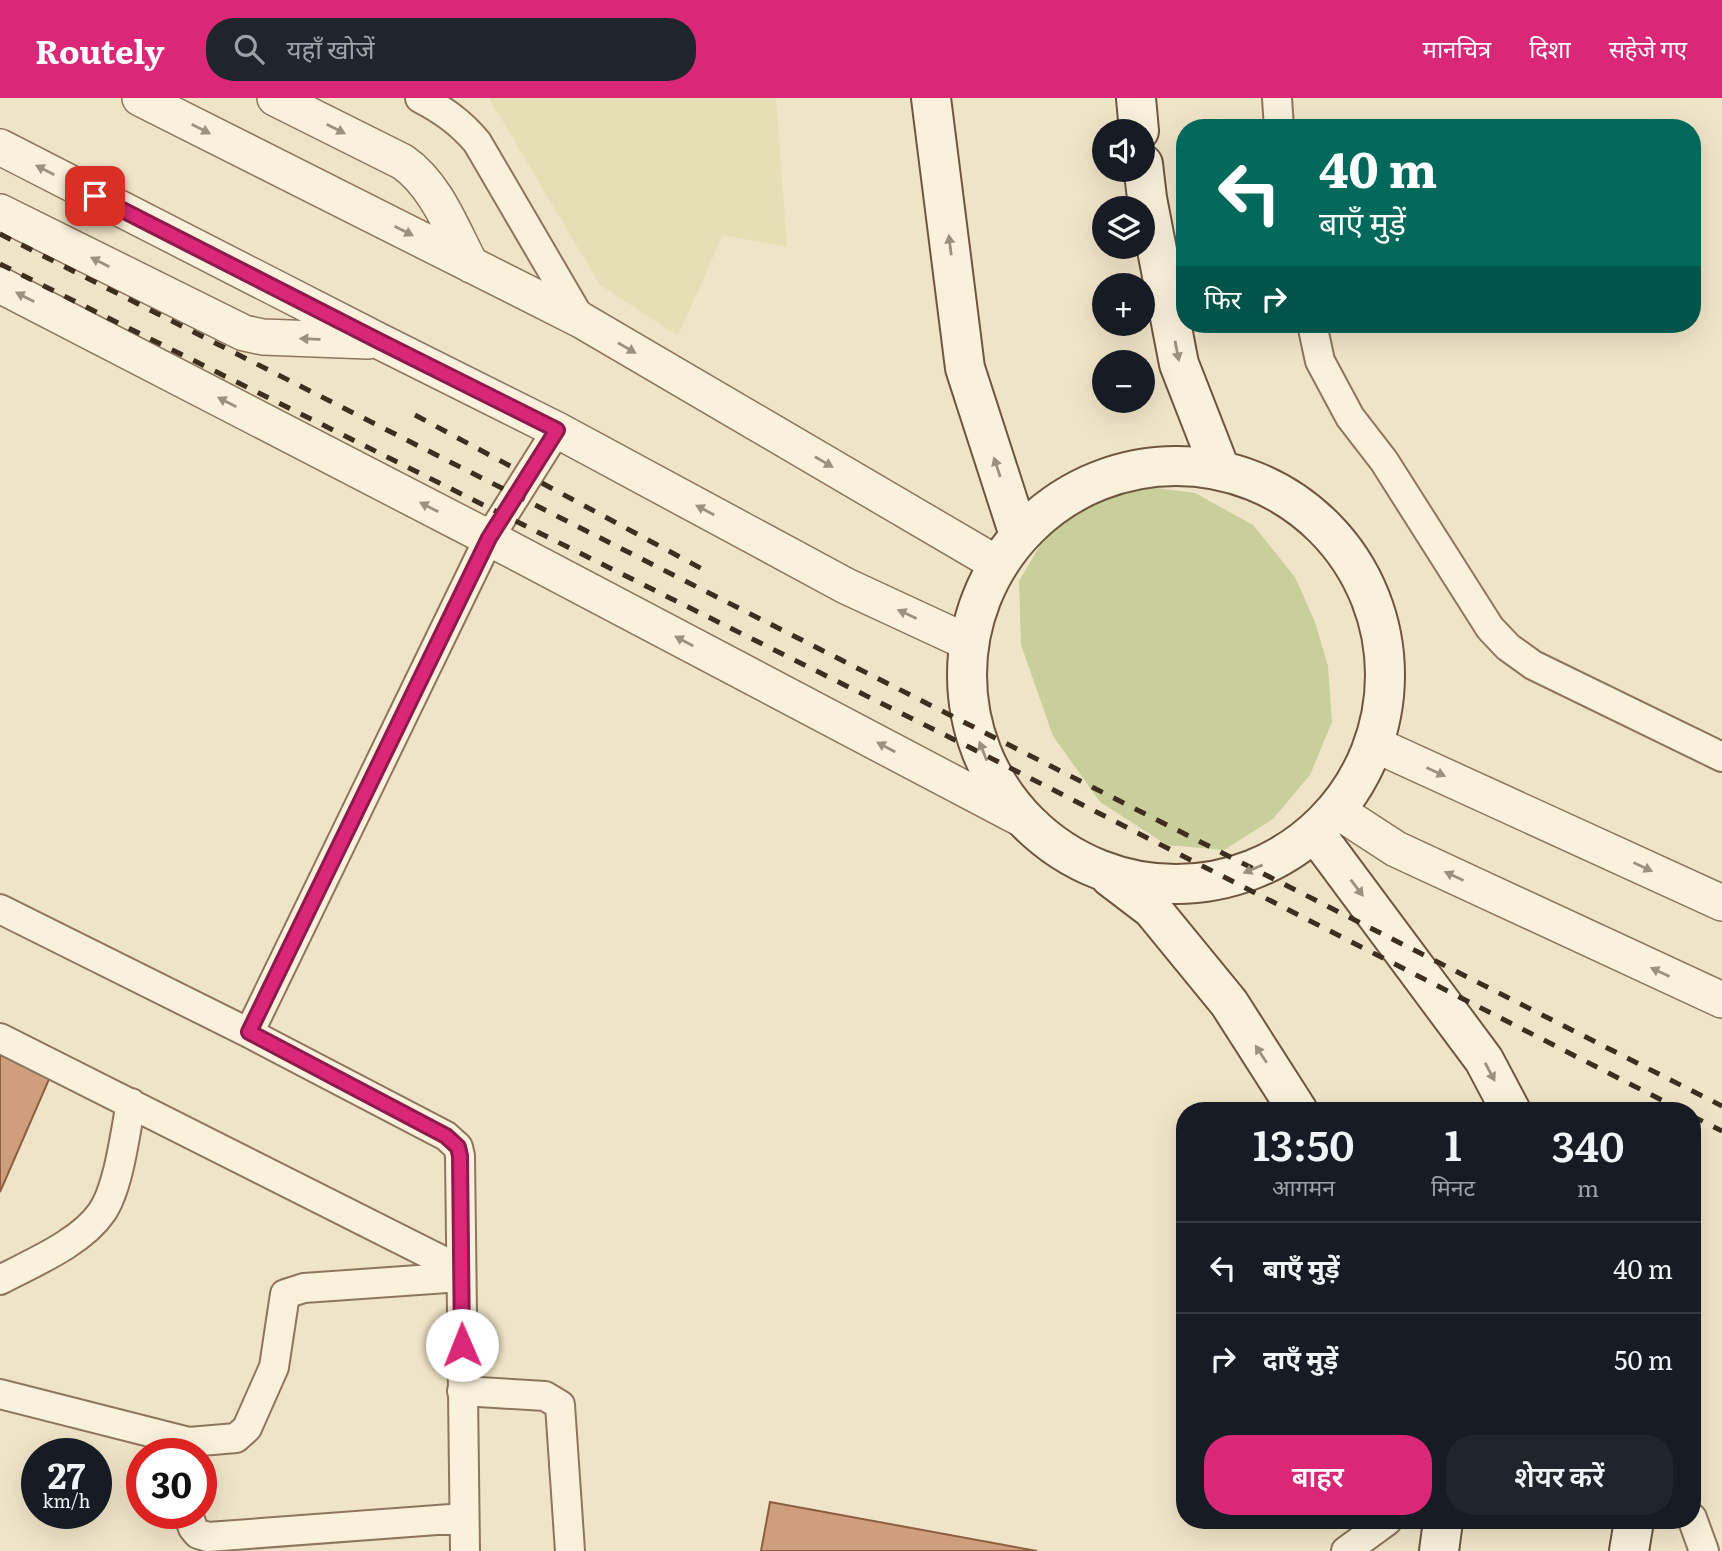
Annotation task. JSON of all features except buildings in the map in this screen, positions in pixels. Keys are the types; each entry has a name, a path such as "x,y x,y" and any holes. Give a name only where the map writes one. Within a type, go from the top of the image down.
{"main road":[{"path":"931,98 965,368 1018,532"},
{"path":"1136,98 1138,119"},
{"path":"1145,182 1179,364 1220,469"},
{"path":"1103,871 1150,883 1200,883 1248,872 1292,850 1326,822 1356,783 1374,744 1384,702 1385,659 1369,593 1334,537 1282,494 1220,469 1161,465 1104,477 1052,504 1018,532 983,592 969,643 968,697 982,754 1011,803 1052,843 1103,871 1152,909 1228,1003 1292,1102"},
{"path":"1326,822 1484,1060 1506,1102"},
{"path":"1439,1551 1442,1529"},
{"path":"1629,1551 1633,1529"}],"street":[{"path":"140,98 581,320 999,565"},
{"path":"275,98 418,172 430,188 471,265"},
{"path":"420,98 452,117 477,142 581,320"},
{"path":"1277,98 1278,119"},
{"path":"0,147 557,430 846,586 969,643"},
{"path":"0,212 244,333 263,337 379,341"},
{"path":"0,285 489,538 1033,825"},
{"path":"1314,333 1320,361 1350,417 1384,461 1490,628 1508,647 1533,665 1722,757"},
{"path":"249,1032 489,538 557,430"},
{"path":"1374,744 1722,902"},
{"path":"1326,822 1396,849 1722,1000"},
{"path":"0,909 249,1032 452,1141 458,1147 465,1551"},
{"path":"0,1038 461,1274"},
{"path":"0,1280 75,1239 102,1212 113,1186 131,1103"},
{"path":"217,1442 236,1438 247,1428 274,1367 285,1294 304,1288 461,1274"},
{"path":"463,1391 545,1396 560,1405 569,1551"},
{"path":"0,1394 152,1438"},
{"path":"194,1529 198,1534 208,1536 464,1518"},
{"path":"1346,1551 1376,1529"},
{"path":"1696,1529 1704,1551"}],"shaded area":[{"path":"489,98 776,98 787,247 723,235 678,336 600,285"}],"green space":[{"path":"1143,486 1195,493 1253,525 1295,577 1315,622 1328,666 1332,722 1310,775 1273,819 1224,850 1167,845 1100,802 1053,736 1021,645 1019,581 1049,530 1097,501"}],"railway":[{"path":"0,234 1722,1106"},
{"path":"0,264 973,749 1665,1102"},
{"path":"415,415 706,571"},
{"path":"1701,1120 1722,1131"}],"route":[{"path":"95,196 557,430 489,538 249,1032 446,1136 458,1147 462,1345"}]}
